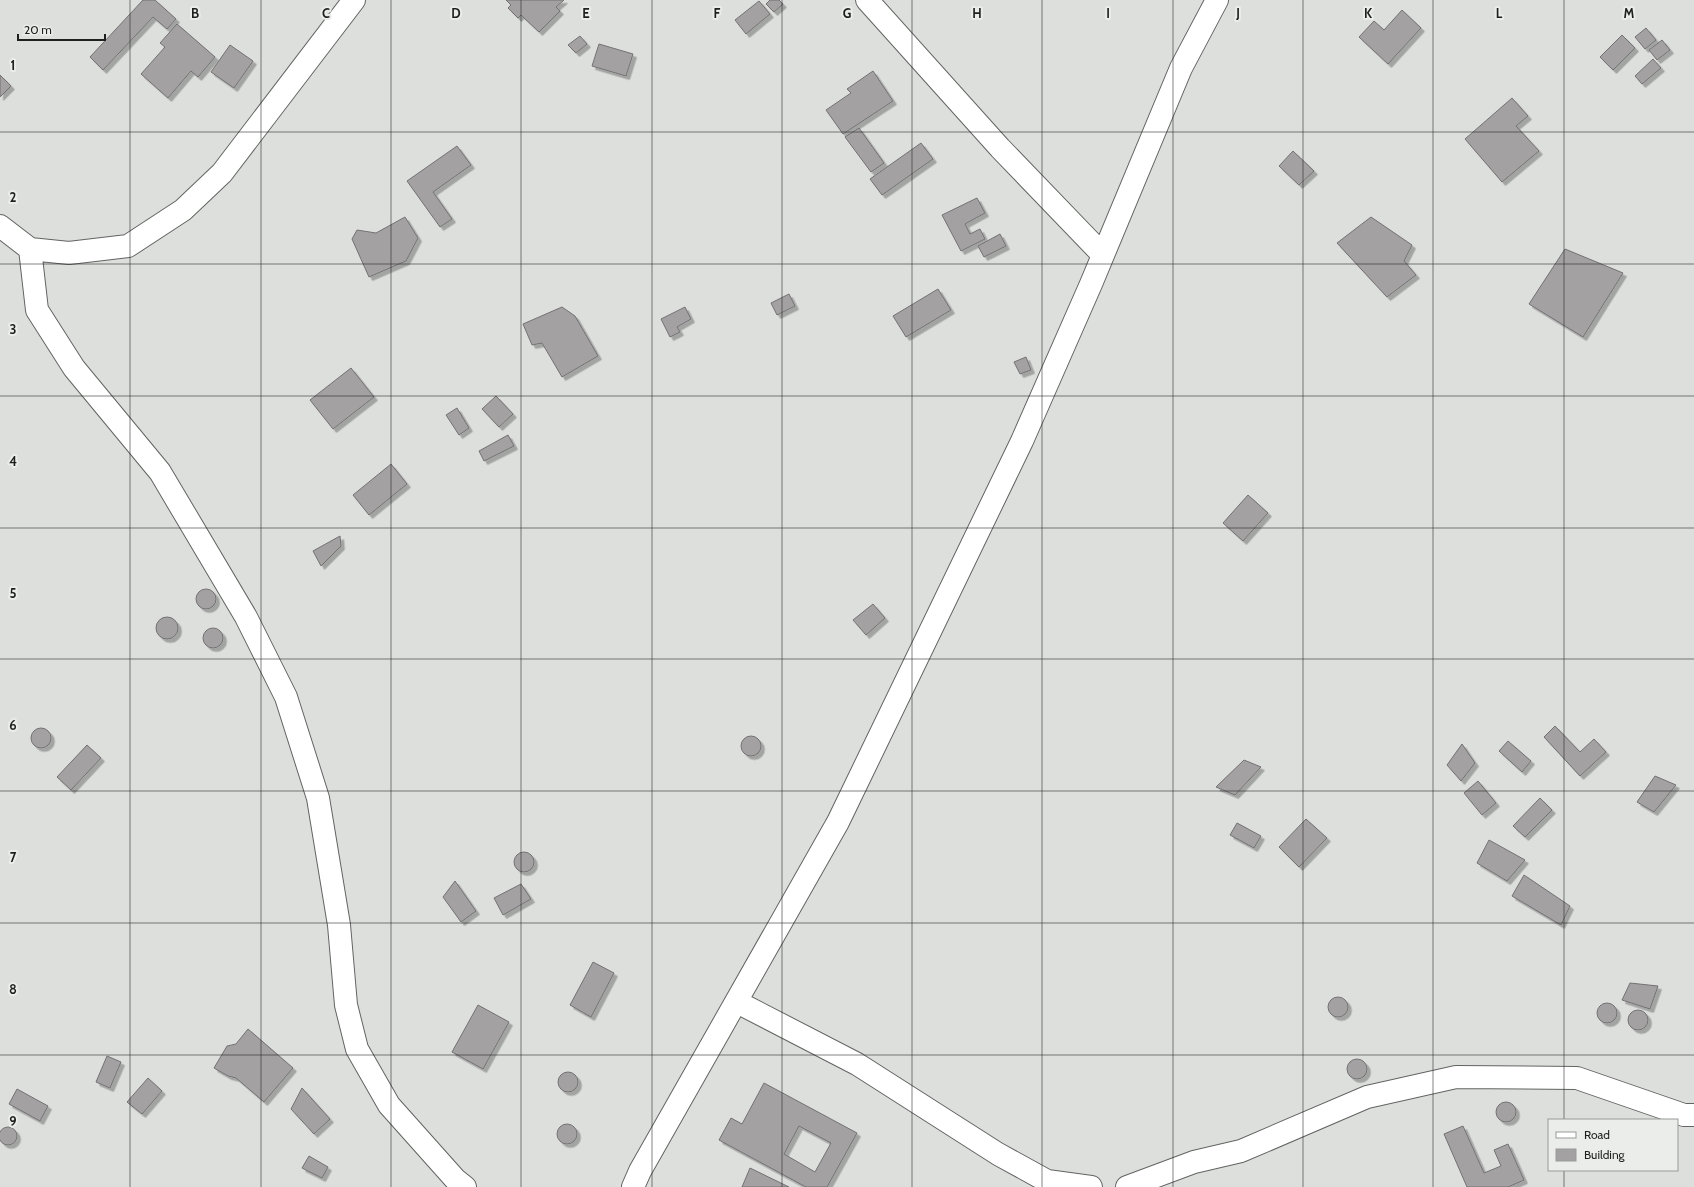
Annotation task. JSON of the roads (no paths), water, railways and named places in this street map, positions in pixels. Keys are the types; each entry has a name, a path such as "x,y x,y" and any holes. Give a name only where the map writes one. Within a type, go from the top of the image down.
{"street":[{"path":"0,226 30,249 69,253 128,246 183,210 222,174 354,0"},
{"path":"867,0 1000,148 1103,255"},
{"path":"633,1187 640,1171 842,815 1022,441 1103,255 1181,68 1217,0"},
{"path":"30,249 38,310 74,368 160,472 246,617 286,697 318,798 339,926 346,1005 357,1049 389,1105 455,1179 465,1187"},
{"path":"737,1002 856,1064 998,1154 1047,1181 1091,1187"},
{"path":"1127,1187 1194,1162 1241,1151 1367,1098 1456,1077 1577,1078 1684,1115 1694,1115"}]}
